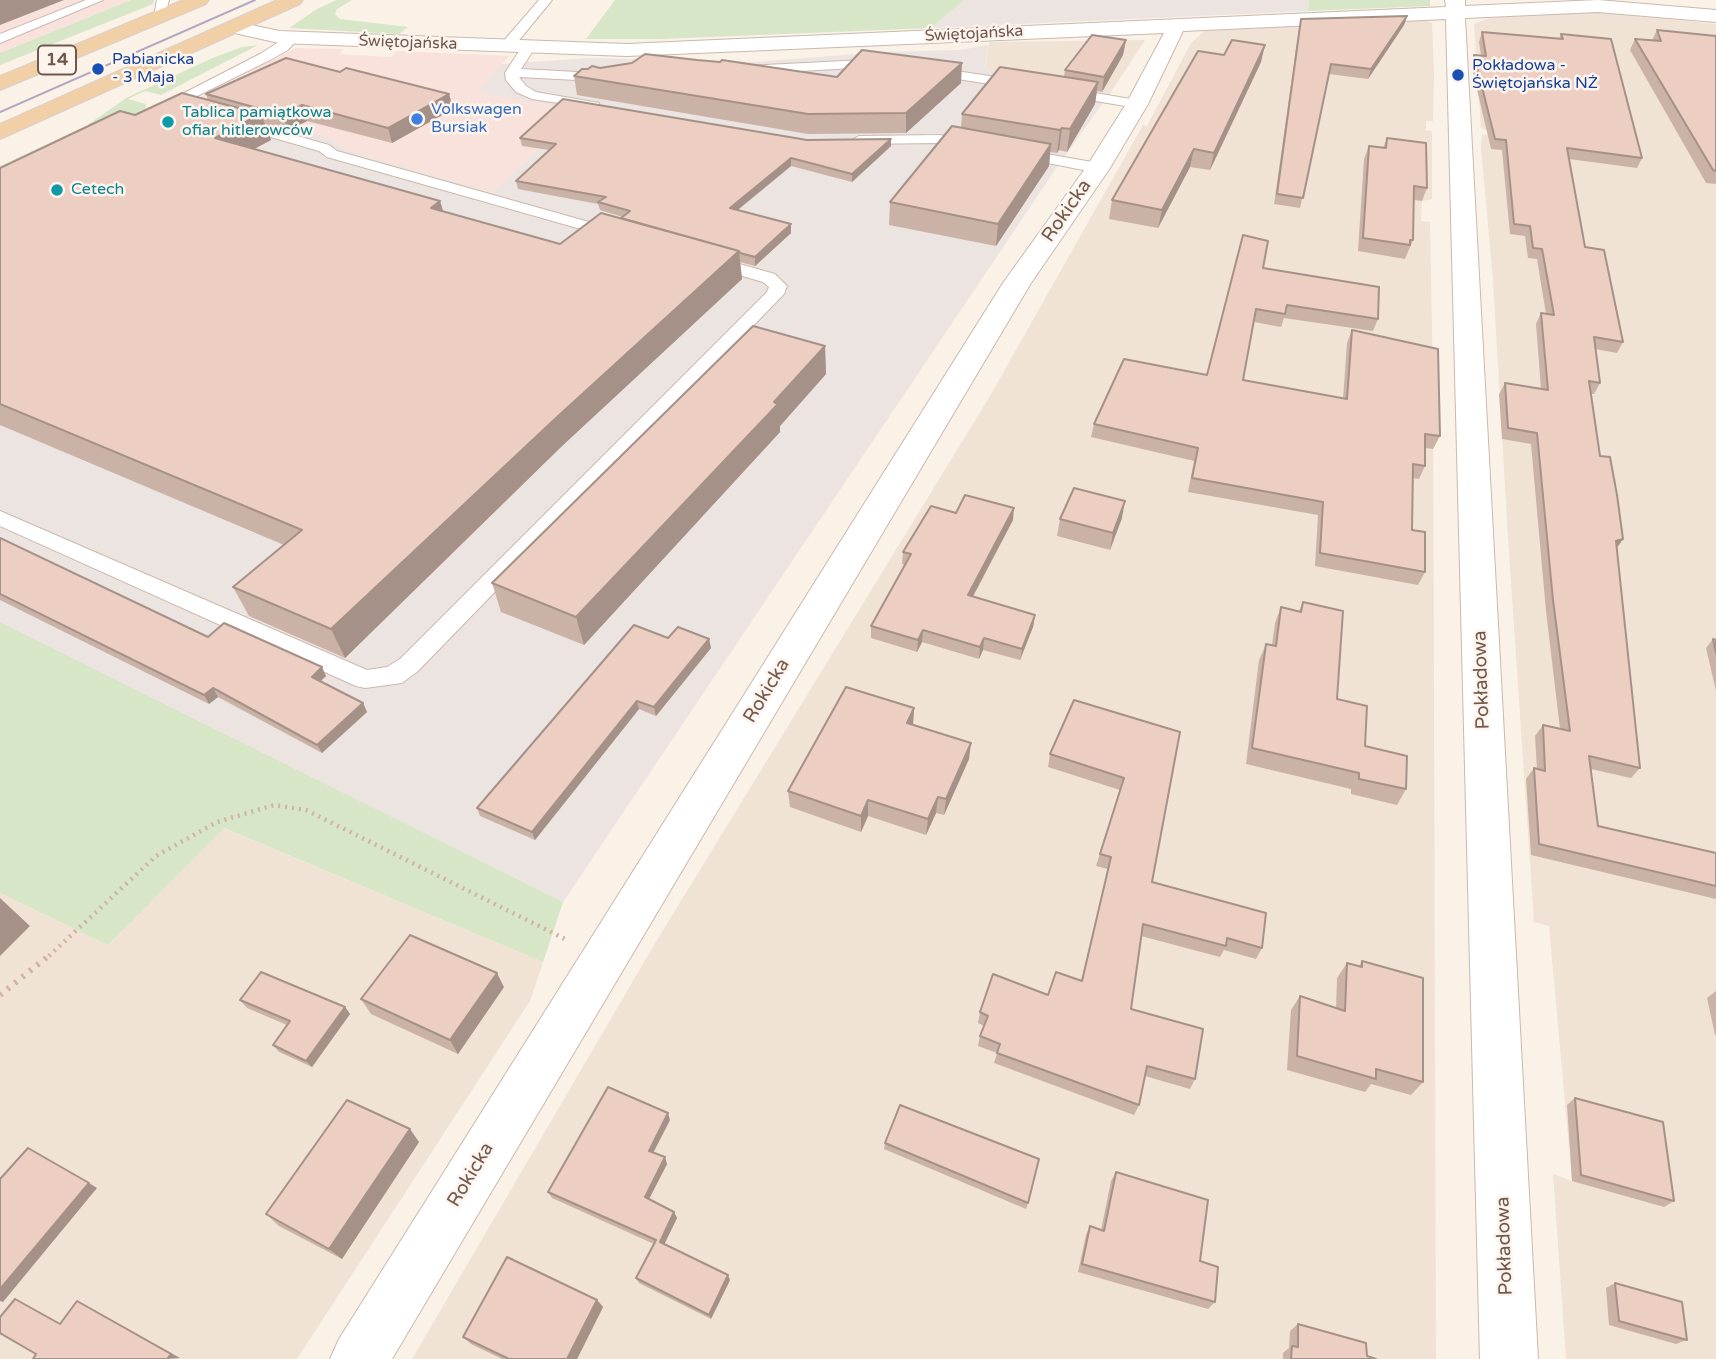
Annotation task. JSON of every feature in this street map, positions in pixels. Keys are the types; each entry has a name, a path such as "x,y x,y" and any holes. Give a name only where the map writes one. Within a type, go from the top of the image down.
{"main road":[{"name":"14","path":"0,84 162,8 199,0"},
{"name":"14","path":"0,132 293,0"}],"street":[{"name":"Świętojańska","path":"233,27 290,38 528,48 655,49 1171,27 1455,6 1598,6 1716,16"},
{"name":"Pokładowa","path":"1455,6 1509,1359"},
{"name":"Rokicka","path":"359,1359 1017,283 1098,168 1137,104 1174,33 1171,27"}],"lane":[{"path":"0,39 97,0"},
{"path":"506,47 546,0"},
{"path":"147,116 265,57 283,47 290,38"},
{"path":"528,48 512,73 513,80 520,89 532,95 611,108"},
{"path":"725,69 866,62 892,64"},
{"path":"919,69 1137,104"},
{"path":"512,73 577,76 618,70"},
{"path":"170,104 196,112"},
{"path":"223,119 324,148 332,154 640,242"},
{"path":"847,140 940,139 1098,168"},
{"path":"0,518 365,679 393,676 409,666 775,294 778,285 769,278 691,256"}],"path":[{"path":"0,995 53,953 156,856 217,822 274,805 306,810 604,958"}],"shaded area":[{"path":"0,0 131,0 0,53"},
{"path":"964,0 1309,0 1308,11 931,28"},
{"path":"1596,12 1716,24 1716,1359 1566,1359 1553,1174 1572,1181 1549,926 1534,922 1493,280 1481,148 1482,134 1488,135 1489,131 1481,128 1474,24 1490,18"},
{"path":"1425,20 1432,23 1434,73 1433,121 1426,121 1426,130 1432,131 1432,199 1422,201 1421,221 1430,222 1433,383 1436,1359 412,1359 654,945 990,396 1143,125 1147,126 1191,43 1204,31"},
{"path":"1145,40 1111,92 985,70 989,42"},
{"path":"988,45 985,70 1111,92 1057,167 563,902 0,622 0,182 236,111 331,138 345,150 493,193 579,110 478,92 502,64 589,58 755,62 882,52 960,50"},
{"name":"Volkswagen Bursiak","path":"296,48 343,49 340,54 391,57 396,51 509,56 479,92 580,110 493,193 345,150 331,138 193,101"},
{"path":"223,828 543,962 530,1001 297,1359 0,1359 0,893 108,945"}],"green space":[{"path":"131,0 154,0 153,4 0,65 0,53"},
{"path":"337,0 352,0 337,9 335,14 340,19 408,27 399,34 289,28 317,9"},
{"path":"615,0 964,0 931,28 660,39 586,39"},
{"path":"1309,0 1430,0 1430,6 1308,11"},
{"path":"258,45 161,95 145,91 128,99 146,104 145,112 0,182 0,166 86,126 128,97 215,57 242,47"},
{"path":"0,622 563,902 543,962 224,828 108,945 0,893"}],"building":[{"path":"1407,16 1371,69 1331,64 1303,198 1277,194 1301,19"},
{"path":"1657,30 1716,36 1716,171 1635,39 1661,41"},
{"path":"1482,32 1563,39 1561,34 1611,39 1642,158 1567,148 1585,247 1604,250 1623,342 1594,337 1600,383 1589,381 1600,456 1610,457 1623,539 1616,541 1640,768 1589,756 1598,826 1716,853 1716,886 1539,844 1534,768 1545,771 1543,725 1570,731 1553,600 1537,433 1508,428 1505,383 1548,390 1541,313 1554,315 1542,249 1533,248 1530,226 1514,224 1506,140 1495,139 1474,55 1486,56"},
{"path":"1092,35 1126,40 1104,77 1065,70"},
{"path":"1232,40 1265,45 1214,153 1194,149 1162,210 1112,200 1198,51 1224,55"},
{"path":"862,50 962,63 906,113 808,114 574,76 582,69 592,66 600,68 632,63 645,54 720,62 722,60 837,77"},
{"path":"286,58 340,72 346,68 449,94 388,128 302,105 283,115 206,94"},
{"path":"1000,67 1098,82 1070,129 1060,130 962,114"},
{"path":"182,93 261,114 215,138 440,201 431,208 560,244 601,213 739,251 331,629 233,587 302,530 0,404 0,168 120,111 135,115"},
{"path":"563,99 807,140 891,139 852,174 791,158 730,208 791,224 755,257 621,218 630,211 598,202 606,197 516,181 556,144 520,138"},
{"path":"952,126 1051,144 998,224 890,202"},
{"path":"1387,138 1426,143 1427,188 1414,186 1413,240 1410,240 1410,245 1363,238 1369,146 1386,148"},
{"path":"1243,235 1268,241 1263,268 1379,287 1378,319 1287,305 1285,314 1256,309 1243,380 1347,399 1352,330 1438,349 1440,436 1425,434 1425,466 1413,464 1412,530 1425,532 1425,572 1320,553 1323,502 1192,478 1198,448 1094,424 1124,359 1207,375"},
{"path":"753,326 825,346 774,402 778,404 576,617 492,583"},
{"path":"1074,488 1125,501 1113,533 1060,519"},
{"path":"965,495 1014,508 968,595 1035,615 1022,649 984,638 980,647 923,630 918,640 871,626 911,554 903,552 931,506 956,513"},
{"path":"0,538 208,637 224,623 322,667 312,677 363,703 317,745 213,688 204,695 0,594"},
{"path":"1303,602 1343,611 1337,699 1367,706 1365,746 1407,756 1406,789 1359,779 1359,773 1252,748 1266,644 1276,646 1281,607 1301,612"},
{"path":"634,625 668,638 678,627 709,639 654,707 637,701 532,832 477,808"},
{"path":"846,687 914,708 907,723 971,743 946,799 938,797 928,819 868,800 861,816 788,791"},
{"path":"1074,700 1180,732 1152,882 1266,913 1262,948 1227,938 1226,946 1143,924 1131,1009 1203,1029 1195,1079 1147,1066 1139,1105 997,1053 1000,1044 980,1036 988,1016 980,1012 993,974 1048,995 1056,972 1082,981 1111,857 1100,854 1124,778 1050,754"},
{"path":"410,935 497,973 450,1040 361,999"},
{"path":"1362,961 1423,978 1423,1082 1376,1069 1376,1079 1297,1056 1300,996 1345,1011 1347,963 1362,967"},
{"path":"261,972 345,1007 306,1061 273,1045 290,1021 240,1000"},
{"path":"608,1087 668,1113 649,1151 665,1157 645,1197 674,1212 660,1242 728,1275 709,1315 636,1278 656,1240 548,1192"},
{"path":"1575,1098 1663,1122 1674,1201 1581,1175"},
{"path":"347,1100 410,1129 329,1249 266,1214"},
{"path":"900,1105 1039,1159 1028,1203 885,1143"},
{"path":"28,1148 89,1183 0,1289 0,1179"},
{"path":"1116,1172 1208,1200 1200,1261 1218,1267 1215,1302 1082,1264 1090,1226 1104,1231"},
{"path":"507,1257 597,1300 567,1359 509,1359 463,1337"},
{"path":"1615,1283 1682,1302 1687,1340 1619,1321"},
{"path":"15,1299 60,1324 77,1301 171,1354 167,1359 33,1359 36,1354 0,1333 0,1317"},
{"path":"1298,1324 1366,1343 1367,1356 1376,1359 1291,1359 1292,1346 1298,1347"}],"tram line":[{"path":"0,112 255,0"}],"place":[{"name":"Pabianicka - 3 Maja","path":"98,69"},
{"name":"Pokładowa - Świętojańska NŻ","path":"1458,75"},
{"name":"Volkswagen Bursiak","path":"417,119"},
{"name":"Tablica pamiątkowa ofiar hitlerowców","path":"168,122"},
{"name":"Cetech","path":"57,190"}]}
